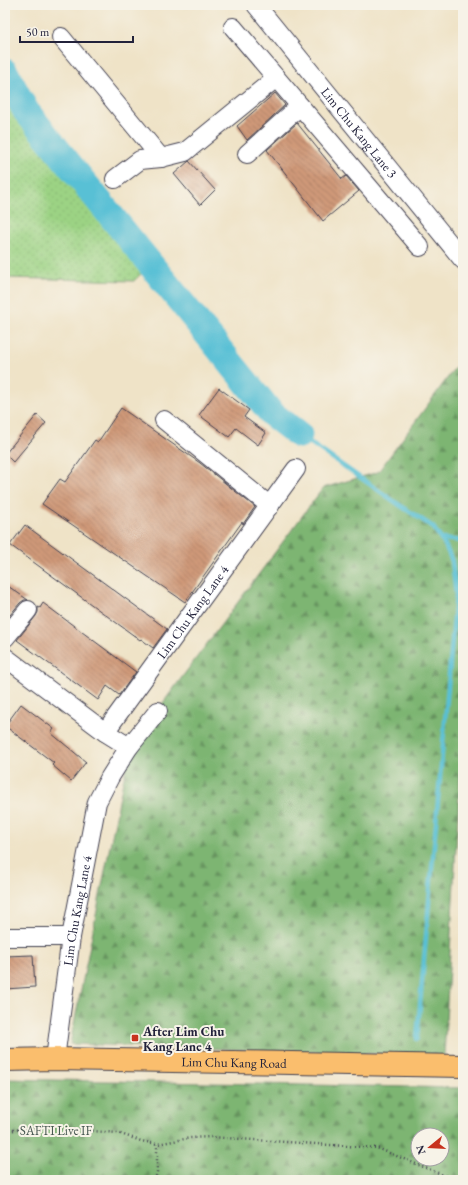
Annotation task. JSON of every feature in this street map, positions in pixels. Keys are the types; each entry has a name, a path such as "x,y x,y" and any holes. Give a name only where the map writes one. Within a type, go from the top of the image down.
{"main road":[{"name":"Lim Chu Kang Road","path":"5,1060 55,1059 463,1066"}],"street":[{"name":"Lim Chu Kang Lane 3","path":"256,5 463,260"},
{"path":"233,27 420,248"},
{"path":"61,37 161,158"},
{"path":"115,179 140,160 161,158 185,152 276,78"},
{"path":"247,154 300,106"},
{"path":"320,130 343,112"},
{"path":"164,420 270,506"},
{"name":"Lim Chu Kang Lane 4","path":"105,732 296,469"},
{"path":"5,638 28,610"},
{"path":"5,657 105,732 129,747"},
{"name":"Lim Chu Kang Lane 4","path":"55,1059 71,937 97,802 110,777 129,747 158,711"},
{"path":"5,937 71,937"}],"path":[{"path":"5,1131 42,1128 118,1133 141,1141 157,1144 190,1138 210,1137 377,1148 453,1179 463,1178"},
{"path":"155,1180 157,1172 157,1144"}],"green space":[{"path":"5,97 13,112 142,273 134,281 5,278"},
{"path":"463,357 463,726 444,1056 70,1044 130,747 323,488 378,472"},
{"name":"SAFTI Live IF","path":"5,1079 463,1088 463,1180 5,1180"}],"building":[{"path":"275,93 285,105 247,140 237,126"},
{"path":"297,123 342,179 346,176 359,191 323,221 267,150"},
{"path":"189,161 215,190 200,205 174,174"},
{"path":"219,388 249,410 244,417 266,433 258,445 236,428 229,437 199,415"},
{"path":"121,408 200,463 255,507 243,524 242,522 185,602 42,504 60,479 65,482 95,440 98,442"},
{"path":"37,415 46,423 13,462 5,454"},
{"path":"25,525 167,629 153,648 10,545"},
{"path":"5,584 28,600 24,600 20,603 5,621"},
{"path":"43,603 136,672 119,695 107,686 98,700 17,640 36,616 38,607 40,608"},
{"path":"21,704 54,729 51,733 86,762 71,781 52,765 54,763 5,726"},
{"path":"33,955 35,987 5,989 5,956"}],"waterway":[{"path":"5,72 26,111 272,414 299,435"},
{"path":"299,435 433,527 445,545 452,561 456,595 417,1039"},
{"path":"441,539 463,541"}],"place":[{"name":"After Lim Chu Kang Lane 4","path":"135,1038"}]}
